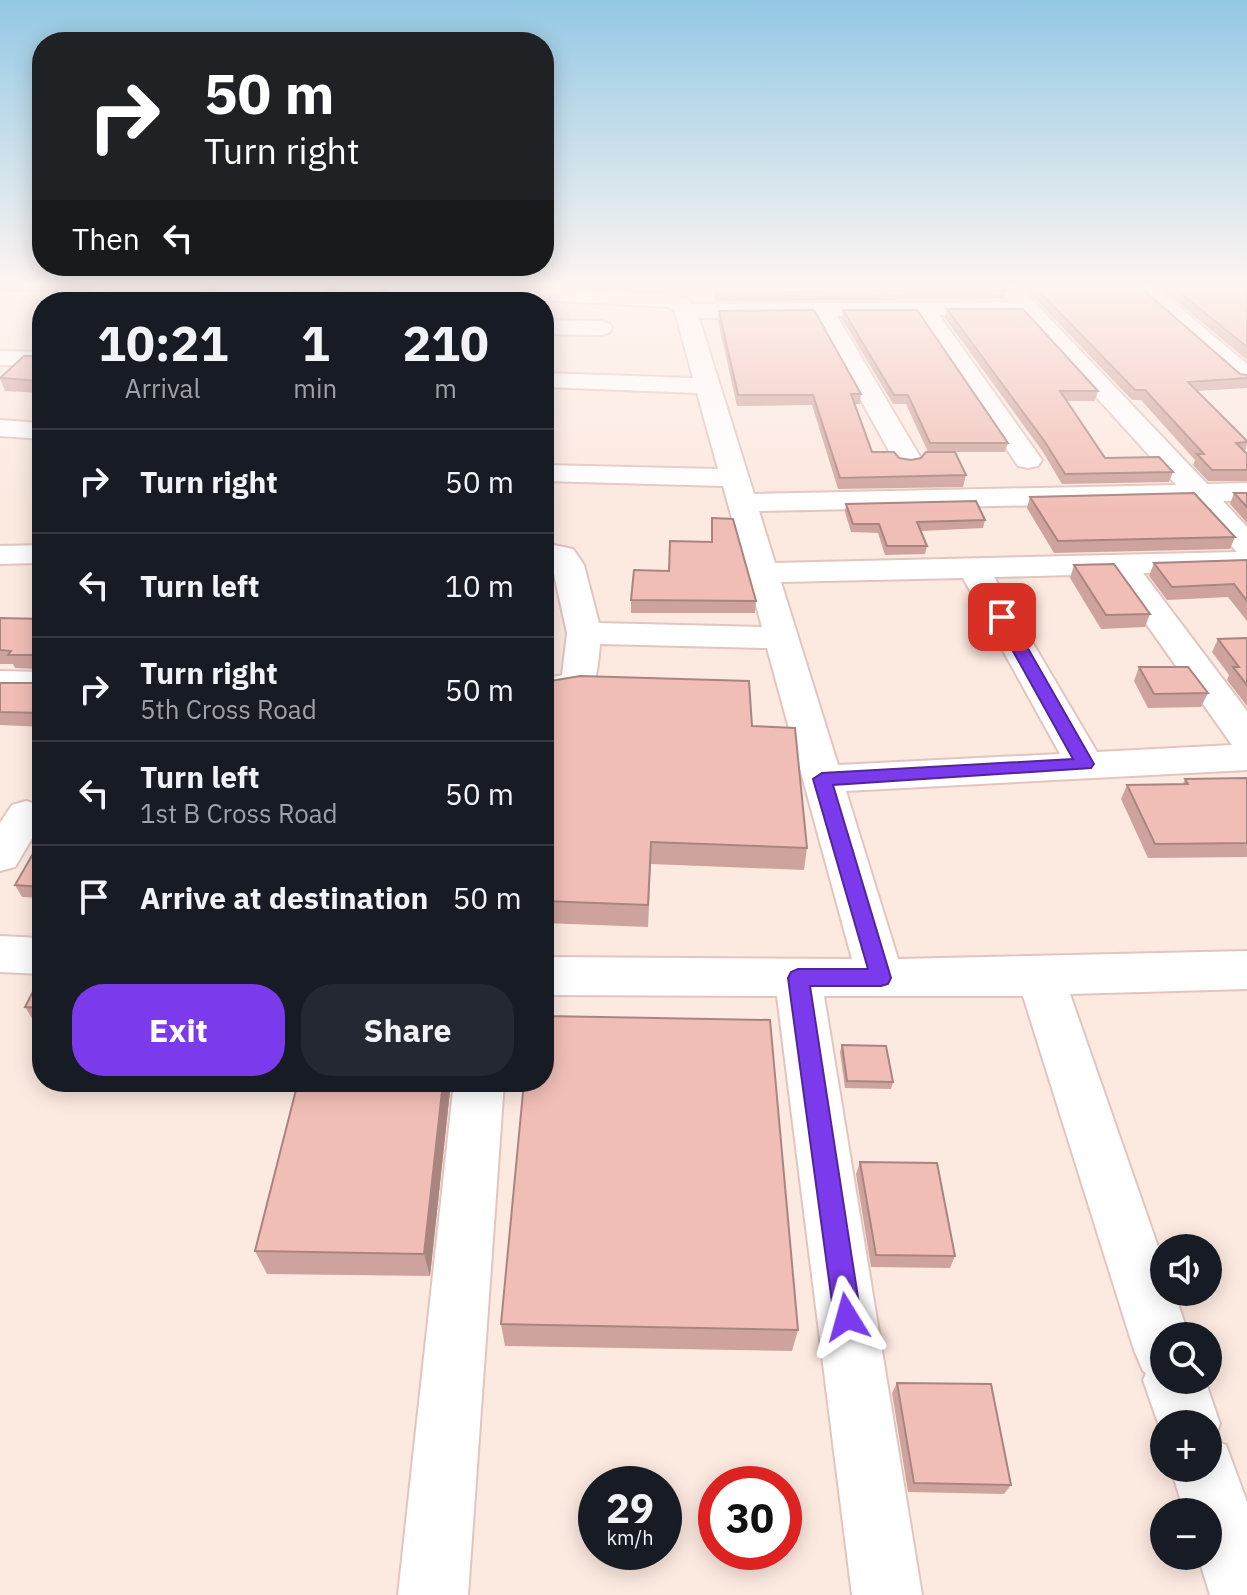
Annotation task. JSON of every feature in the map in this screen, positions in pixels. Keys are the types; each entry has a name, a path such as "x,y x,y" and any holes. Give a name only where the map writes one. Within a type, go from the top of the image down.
{"street":[{"path":"701,360 881,978"},
{"path":"851,360 908,460"},
{"path":"959,360 1028,460"},
{"path":"1077,360 1247,545"},
{"path":"1228,360 1247,377"},
{"path":"554,380 708,386"},
{"path":"0,428 32,430"},
{"path":"554,474 738,490 1247,492"},
{"path":"0,555 32,554"},
{"path":"554,554 562,556 568,565 584,633 579,680 565,689 554,690"},
{"path":"762,573 1247,561"},
{"path":"1121,565 1247,738"},
{"path":"974,569 1085,764"},
{"path":"584,633 781,638"},
{"path":"0,682 32,683"},
{"path":"822,779 1247,757"},
{"path":"0,856 23,815"},
{"path":"0,954 32,956"},
{"path":"554,976 881,978 1247,970"},
{"path":"1040,976 1155,1322"},
{"path":"798,978 887,1595"},
{"path":"433,1595 478,1092"},
{"path":"1208,1482 1245,1595"}],"building":[{"path":"19,360 32,360 32,380 0,378"},
{"path":"730,360 842,360 861,394 851,394 872,452 894,452 899,458 911,460 921,458 926,452 955,452 966,475 840,478 813,395 738,395"},
{"path":"873,360 952,360 1008,443 930,443 908,395 894,395"},
{"path":"985,360 1070,360 1098,391 1060,391 1105,458 1159,457 1173,472 1065,474"},
{"path":"1106,360 1224,360 1240,374 1247,375 1247,378 1188,382 1247,441 1236,443 1247,454 1247,470 1212,470 1197,454 1204,454 1145,390 1135,390"},
{"path":"1194,493 1235,537 1058,541 1030,497"},
{"path":"1234,493 1247,493 1247,507"},
{"path":"976,501 985,520 917,522 927,546 887,546 879,524 853,524 846,504"},
{"path":"712,518 733,519 756,601 631,600 634,570 669,571 670,541 712,542"},
{"path":"1247,560 1247,601 1234,584 1172,587 1154,563"},
{"path":"1114,564 1150,614 1106,615 1074,565"},
{"path":"0,618 32,619 32,655 8,655 11,651 0,650"},
{"path":"1247,638 1247,685 1233,667 1239,667 1218,639"},
{"path":"1139,667 1188,667 1208,693 1154,694"},
{"path":"580,676 749,681 752,726 795,728 807,848 651,842 648,905 554,901 554,680"},
{"path":"0,683 32,683 32,713 0,712"},
{"path":"1247,778 1247,843 1155,844 1127,785 1188,784 1185,779"},
{"path":"32,855 32,886 15,885"},
{"path":"32,993 32,1007 25,1007"},
{"path":"554,1016 770,1020 798,1330 501,1324 523,1092 554,1092"},
{"path":"842,1045 886,1046 893,1082 847,1081"},
{"path":"295,1092 442,1092 424,1254 255,1251"},
{"path":"860,1162 937,1163 955,1256 876,1255"},
{"path":"897,1383 991,1384 1011,1485 914,1483"}],"route":[{"path":"847,1317 798,978 881,978 822,779 1085,764 1002,617"}]}
